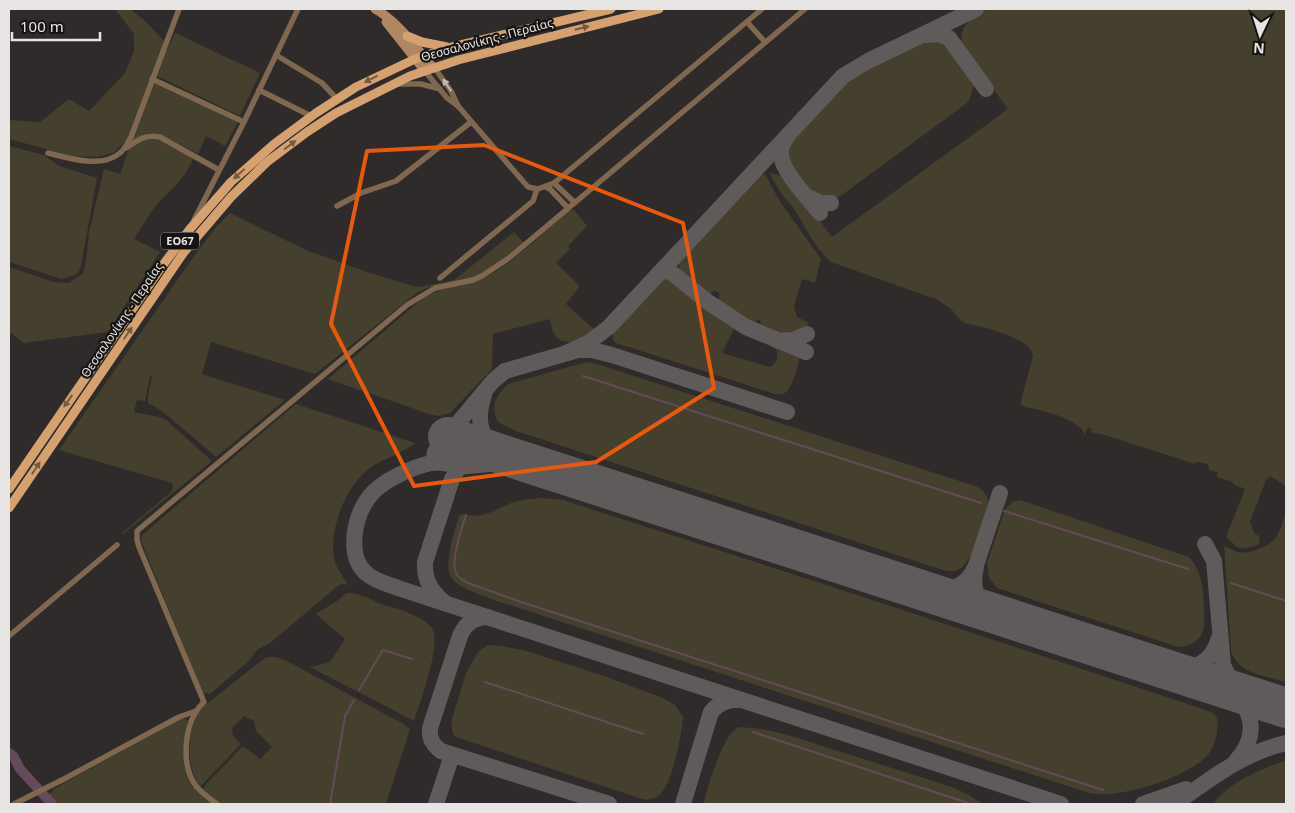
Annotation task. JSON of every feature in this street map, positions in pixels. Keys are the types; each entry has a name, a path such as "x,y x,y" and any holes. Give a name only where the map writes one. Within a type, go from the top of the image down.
{"main road":[{"path":"376,9 429,68"},
{"path":"376,9 389,18 407,36 419,57"},
{"name":"Θεσσαλονίκης - Περαίας","path":"9,489 190,228 220,192 274,144 337,99 375,77 419,57 452,47 611,9"},
{"name":"Θεσσαλονίκης - Περαίας","path":"9,508 173,266 213,216 254,174 306,132 336,113 381,89 429,68 659,9"},
{"path":"407,36 426,43 452,47"}],"street":[{"path":"124,149 131,137 179,9"},
{"path":"190,228 244,122 298,9"},
{"path":"429,68 451,91 458,106 471,122 528,187 536,189 554,183 762,9"},
{"path":"217,804 196,786 190,772 187,755 188,737 192,718 204,702 136,540 137,531 407,305 436,288 473,280 491,271 509,258 805,9"},
{"path":"747,22 765,42"},
{"path":"276,56 325,86 337,99"},
{"path":"429,68 440,89 447,98 458,106"},
{"path":"152,79 244,122"},
{"path":"381,89 395,85 410,84 427,85 440,89"},
{"path":"259,90 311,116"},
{"path":"337,206 361,193 396,181 471,122"},
{"path":"48,153 79,160 109,159 139,139 149,135 160,137 219,170"},
{"path":"554,183 574,202"},
{"path":"546,187 568,208"},
{"path":"440,278 532,201 536,189"},
{"path":"9,636 117,545"},
{"path":"14,804 179,717 196,711"}],"highlighted area":[{"path":"484,145 683,223 714,388 596,462 414,486 331,324 367,151"}],"shaded area":[{"path":"115,9 130,9 145,21 165,42 128,139 113,153 97,157 72,156 9,139 9,120 40,122 69,99 89,111 125,73 134,51 134,34"},
{"path":"988,9 1286,9 1286,486 1270,476 1266,480 1250,522 1255,534 1259,536 1260,542 1253,547 1237,547 1226,537 1245,489 1233,484 1233,482 1217,477 1217,472 1209,470 1208,464 1196,462 1195,464 1091,432 1092,429 1088,427 1085,435 1083,430 1064,418 1049,412 1028,408 1021,404 1033,356 1030,349 1024,343 993,330 965,323 938,300 831,262 818,248 773,180 770,173 785,177 790,181 832,237 1008,109 964,50 962,43 963,30 966,25"},
{"path":"175,33 260,73 240,116 155,75"},
{"path":"929,40 948,44 970,73 974,85 967,103 842,195 835,198 822,199 812,193 793,169 788,157 788,148 797,132 835,91 850,78 897,52"},
{"path":"155,80 238,122 225,146 206,136 198,154 162,135 149,133 131,141"},
{"path":"149,137 159,138 193,158 183,177 155,206 134,239 160,252 108,332 24,343 11,333 9,334 9,267 54,282 69,283 83,273 89,232 104,169 120,174 129,148"},
{"path":"9,146 44,155 59,166 97,178 81,266 76,275 61,279 9,262"},
{"path":"765,174 779,200 821,259 815,283 802,279 794,306 797,317 809,323 802,330 782,337 760,328 761,321 758,319 755,324 750,324 722,307 718,301 720,294 715,290 709,295 699,292 685,278 678,261 752,180"},
{"path":"570,209 575,211 587,226 568,246 570,249 556,263 580,286 566,304 595,330 591,333 575,341 563,341 554,333 550,319 493,334 492,369 450,413 440,416 432,415 328,379 423,298 437,291 474,282 493,273 528,247"},
{"path":"230,213 306,250 367,272 420,287 454,280 514,232 524,243 482,274 418,292 315,374 211,342 202,374 285,400 216,457 162,411 148,403 152,377 150,376 145,401 137,400 134,412 166,420 212,461 123,534 171,492 172,483 59,450 192,259 217,226"},
{"path":"665,274 671,276 709,307 736,325 722,353 770,367 777,358 775,346 777,344 800,354 793,381 784,394 775,394 616,343 613,340 613,330"},
{"path":"586,362 978,487 985,493 988,502 981,529 969,559 958,570 943,570 516,431 498,422 494,406 497,396 508,384"},
{"path":"296,404 415,443 370,468 354,485 341,508 334,534 334,558 336,566 348,585 339,585 271,642 257,650 249,661 210,694 204,693 141,541 142,535"},
{"path":"543,498 563,500 1200,708 1213,713 1217,718 1217,734 1214,745 1205,758 1194,766 1166,780 1150,786 1117,793 1089,793 488,598 454,581 449,572 448,564 450,547 459,516 462,514 482,515 511,503"},
{"path":"1020,500 1189,557 1199,572 1203,590 1204,626 1198,639 1187,646 1178,647 997,588 989,578 987,563 1005,509 1014,501"},
{"path":"1286,513 1286,682 1253,672 1238,663 1233,657 1224,546 1242,553 1263,547 1275,539"},
{"path":"347,593 362,596 411,614 423,620 432,628 434,647 432,659 414,721 310,667 330,662 345,639 316,614"},
{"path":"488,645 527,651 610,678 665,699 675,705 683,717 681,734 670,777 660,794 655,798 645,800 456,737 453,734 451,722 466,673 478,652"},
{"path":"266,657 277,657 285,660 410,729 386,804 221,804 203,790 207,783 243,746 260,759 272,747 256,731 254,721 244,716 232,728 233,736 241,744 200,787 195,779 190,759 190,738 195,718 200,709"},
{"path":"183,718 188,720 185,742 194,787 212,804 58,804 49,795 54,789 66,782"},
{"path":"740,727 763,729 788,735 952,787 983,804 704,804 711,777 724,744 733,731"},
{"path":"1286,760 1286,804 1213,804 1237,783 1256,772"}],"waterway":[{"path":"583,376 981,503"},
{"path":"1004,511 1188,569"},
{"path":"466,515 454,561 456,573 468,583 521,602 1103,790"},
{"path":"1231,583 1286,601"},
{"path":"359,690 383,650 412,659"},
{"path":"485,682 643,734"},
{"path":"330,804 345,716 354,700"},
{"path":"753,732 971,804"},
{"path":"9,753 14,757 20,769 52,804"}],"taxiway":[{"path":"566,353 588,343 609,327 843,76 868,61 976,9"},
{"path":"925,35 938,34 949,38 986,89"},
{"path":"786,139 782,146 782,161 796,185 820,213"},
{"path":"808,197 820,203 831,203"},
{"path":"659,273 671,272 708,302 746,327 806,352"},
{"path":"778,341 793,340 807,334"},
{"path":"433,463 438,447 493,381 505,371 578,350 592,350 612,355 787,412"},
{"path":"484,395 480,412 481,427 488,441 500,453"},
{"path":"544,468 511,464 457,466 435,463 423,465 389,480 374,491 359,515 354,537 354,547 360,567 374,579 398,588 1061,804"},
{"path":"443,601 429,584 425,562 452,479 462,466"},
{"path":"927,592 943,591 957,587 968,578 976,565 1000,493"},
{"path":"1205,544 1214,561 1223,665 1231,682 1247,695"},
{"path":"976,567 974,579 977,596 987,611"},
{"path":"488,617 478,618 471,622 460,636 430,728 430,735 434,744 441,751 609,804"},
{"path":"1169,670 1187,668 1201,663 1211,654 1219,638"},
{"path":"1230,692 1239,699 1245,708 1251,725 1248,743 1236,761"},
{"path":"683,804 711,712 723,702 738,700"},
{"path":"1175,804 1214,776 1241,760 1270,747 1286,743"},
{"path":"436,804 452,755"},
{"path":"1143,804 1186,789"}],"runway":[{"path":"448,437 1286,708"}]}
